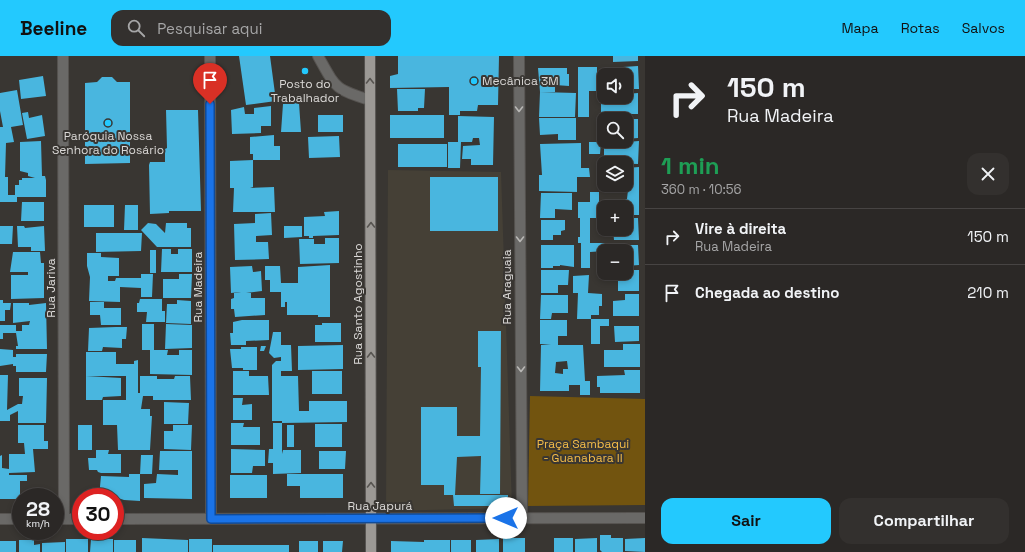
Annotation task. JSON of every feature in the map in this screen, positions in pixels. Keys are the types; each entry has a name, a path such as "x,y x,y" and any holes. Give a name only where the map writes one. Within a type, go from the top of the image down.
{"main road":[{"name":"Rua Santo Agostinho","path":"370,56 371,552"}],"street":[{"name":"Rua Jariva","path":"60,488 63,56"},
{"name":"Rua Madeira","path":"210,56 211,519"},
{"path":"318,56 337,88 344,92 370,100"},
{"name":"Rua Araguaia","path":"519,56 522,518"},
{"name":"Rua Japurá","path":"124,519 645,518"},
{"path":"0,519 12,519"}],"shaded area":[{"path":"388,170 501,172 512,508 386,511"}],"green space":[{"name":"Praça Sambaqui - Guanabara II","path":"530,396 645,399 645,505 528,506"}],"building":[{"path":"239,56 270,56 276,101 246,105"},
{"name":"Mecânica 3M","path":"398,56 499,56 498,105 478,105 477,111 460,111 460,115 449,115 449,87 390,88 390,76 398,74"},
{"path":"613,56 638,56 638,61 613,62"},
{"path":"638,66 639,89 633,89 633,68 623,67"},
{"path":"578,67 597,67 597,91 589,91 589,117 578,117"},
{"path":"605,67 620,68 605,68"},
{"path":"538,68 567,68 567,74 569,74 569,86 555,85 555,92 540,92"},
{"path":"43,76 46,96 21,99 19,80"},
{"name":"Paróquia Nossa Senhora do Rosário","path":"102,77 112,77 117,82 130,82 130,163 85,164 85,83 97,82"},
{"path":"397,89 425,89 424,108 418,108 418,111 398,111"},
{"path":"17,90 23,125 11,127 14,142 6,143 5,177 8,177 8,195 15,195 15,185 19,185 19,180 22,180 22,178 35,178 28,176 28,173 20,171 20,142 41,141 42,176 45,176 46,180 46,197 17,197 17,202 0,202 0,127 3,127 0,111 0,93"},
{"path":"540,92 576,93 575,117 539,117"},
{"path":"633,93 638,93 638,114 633,114 633,112 601,112 601,104 633,104"},
{"path":"299,103 301,132 281,132 283,104"},
{"path":"271,106 271,126 261,126 261,133 232,134 231,110 244,107 245,114 254,114 254,108"},
{"path":"166,110 198,110 201,211 169,211 169,213 150,214 149,165 150,162 165,162 165,149 167,148"},
{"path":"28,112 29,118 42,115 45,136 27,139 22,113"},
{"path":"318,115 343,115 343,132 318,132"},
{"path":"390,115 444,115 444,138 390,138"},
{"path":"458,116 494,117 493,165 471,165 471,159 462,159 463,146 480,145 479,138 473,138 472,142 461,142 460,168 448,168 448,142 458,142"},
{"path":"539,118 576,118 576,140 558,140 558,134 540,135"},
{"path":"633,119 638,119 638,138 633,138"},
{"path":"274,135 274,146 280,146 280,160 253,160 253,154 250,154 250,137"},
{"path":"339,136 340,157 309,158 308,137"},
{"path":"633,141 639,141 638,164 633,164 633,156 604,156 604,148 633,148"},
{"path":"589,142 597,142 597,148 600,148 600,154 589,154"},
{"path":"581,143 581,168 589,168 590,177 577,177 577,192 539,191 539,175 542,175 540,144"},
{"path":"398,144 447,144 447,167 398,167"},
{"path":"253,160 253,187 250,188 274,187 275,212 233,212 234,188 230,188 230,161"},
{"path":"633,167 639,167 639,215 633,215 633,200 618,200 627,199 628,192 633,192"},
{"path":"430,177 498,177 498,231 430,231"},
{"path":"590,192 599,192 599,200 597,200 597,218 590,218 590,243 605,244 597,244 597,252 590,252 590,268 581,268 581,243 578,243 578,237 580,237 580,218 578,218 578,202 590,202"},
{"path":"541,193 572,193 572,210 555,209 555,218 540,218"},
{"path":"22,202 44,202 44,221 21,221"},
{"path":"84,205 114,205 114,227 84,227"},
{"path":"125,205 138,205 138,230 124,230"},
{"path":"339,211 339,235 313,236 313,238 304,236 304,217 325,216 324,212"},
{"path":"271,213 272,235 256,236 256,242 268,242 269,259 235,260 234,224 255,223 255,214"},
{"path":"633,218 638,218 639,240 614,240 614,236 633,236"},
{"path":"541,220 565,220 565,230 561,231 561,235 553,235 553,240 541,240"},
{"path":"148,223 156,224 165,233 166,223 187,223 187,228 191,228 191,247 157,247 141,230"},
{"path":"0,226 13,226 12,244 0,244"},
{"path":"17,226 24,226 25,228 44,226 45,251 31,251 31,247 18,247"},
{"path":"284,226 302,226 302,237 284,238"},
{"path":"96,233 142,233 141,251 96,252"},
{"path":"325,238 339,238 339,263 300,264 299,239 314,239 314,244 325,244"},
{"path":"541,245 574,245 574,267 560,265 553,266 553,268 541,268"},
{"path":"633,245 638,245 639,265 633,265"},
{"path":"162,249 171,249 171,254 178,254 178,249 192,249 192,272 161,272"},
{"path":"150,250 156,250 156,273 150,273"},
{"path":"13,252 40,252 41,263 44,263 44,298 11,299 11,275 28,275 28,272 10,272"},
{"path":"87,253 101,253 101,257 119,258 119,276 108,276 108,281 115,281 116,278 141,278 141,274 153,274 152,297 141,297 141,288 120,287 120,302 89,301 90,277 87,266"},
{"path":"330,265 330,317 318,317 318,315 287,315 287,302 285,302 285,307 281,307 281,292 270,292 270,280 265,280 265,266 280,266 281,283 298,283 298,267"},
{"path":"252,266 253,272 261,271 262,291 246,293 251,293 251,298 265,298 265,315 235,317 234,309 231,309 231,299 234,298 234,293 241,292 231,293 230,267"},
{"path":"541,270 569,270 568,285 558,285 558,293 541,293"},
{"path":"633,270 639,270 639,291 618,291 618,280 633,280"},
{"path":"179,274 192,274 191,298 163,298 163,279 179,279"},
{"path":"589,275 588,293 602,294 602,306 599,306 599,315 591,315 591,319 577,319 578,293 573,293 573,276"},
{"path":"625,294 639,294 639,316 613,316 613,301 625,300"},
{"path":"541,295 568,295 568,313 552,313 551,319 540,319"},
{"path":"140,299 162,299 162,311 165,311 165,322 146,322 147,312 137,312 137,303 139,303"},
{"path":"0,300 3,300 3,303 11,303 10,310 5,310 5,321 0,321"},
{"path":"177,300 191,301 191,324 166,323 167,304 177,304"},
{"path":"90,302 104,302 104,308 121,308 121,325 101,325 100,315 90,315"},
{"path":"13,303 29,303 29,305 46,303 47,349 16,349 16,346 18,346 16,333 3,333 3,339 0,339 0,325 16,325 16,331 22,331 22,325 29,325 30,321 13,323"},
{"path":"591,319 609,319 609,326 600,326 600,344 591,344"},
{"path":"242,320 269,320 269,340 246,341 246,345 231,345 230,333 233,333 233,322"},
{"path":"540,320 567,320 567,336 558,336 558,345 583,345 585,381 590,381 590,395 580,395 580,385 569,385 569,391 540,391 541,345 551,344 540,344","holes":["567,361 568,369 563,369 563,374 555,373 556,362"]},
{"path":"322,323 341,323 341,342 315,342 315,325 322,325"},
{"path":"142,324 154,324 154,350 168,350 167,355 179,355 179,350 192,350 192,375 150,374 150,350 142,350"},
{"path":"166,324 192,325 192,348 165,349"},
{"path":"614,326 639,326 639,341 615,342"},
{"path":"127,327 126,339 122,339 122,348 103,347 102,351 88,351 89,328"},
{"path":"478,331 501,331 500,494 480,494 481,456 457,457 455,495 508,495 508,497 499,506 454,506 453,495 444,495 444,485 421,485 421,407 457,407 457,436 480,436 481,367 478,367"},
{"path":"273,332 281,332 281,345 291,345 292,371 281,371 281,376 298,376 299,411 309,411 309,401 347,401 347,422 282,423 282,421 272,421 272,365 276,361 281,361 281,357 274,358 269,353"},
{"path":"623,344 640,344 640,367 604,367 604,350 623,350"},
{"path":"343,345 343,369 298,370 298,346"},
{"path":"261,346 266,346 264,351 260,351"},
{"path":"241,347 257,347 257,370 232,368 230,349 241,349"},
{"path":"0,349 13,350 13,357 16,357 16,354 47,354 46,372 16,372 16,366 13,366 13,364 0,366"},
{"path":"86,352 116,352 116,364 134,364 134,361 138,360 138,393 140,393 140,376 157,376 157,379 174,379 175,376 190,376 191,400 153,400 153,396 143,396 141,409 150,409 150,416 152,416 150,450 118,450 117,425 103,425 103,400 126,400 126,376 86,376"},
{"path":"624,370 640,370 640,393 600,393 600,387 597,387 597,376 625,375"},
{"path":"233,371 249,371 249,376 268,376 269,395 233,395"},
{"path":"312,371 342,371 342,394 312,394"},
{"path":"0,375 8,375 7,410 18,404 22,404 23,396 19,396 19,378 47,378 46,423 18,423 18,411 10,415 10,421 0,421"},
{"path":"86,376 121,378 121,396 103,397 102,400 86,400"},
{"path":"233,398 243,398 242,405 252,404 252,420 233,420"},
{"path":"164,402 189,403 188,424 164,424"},
{"path":"231,423 244,423 243,427 260,427 260,445 231,445"},
{"path":"273,423 282,423 282,454 283,450 301,450 301,473 273,474 273,463 268,463 269,449 273,449"},
{"path":"315,424 342,424 342,447 315,447"},
{"path":"18,425 44,425 44,441 48,441 48,449 33,449 35,472 9,473 9,475 27,475 27,481 20,481 20,488 12,488 12,499 0,499 0,456 2,455 2,468 9,469 9,454 25,454 24,443 18,443"},
{"path":"78,425 92,425 92,450 78,450"},
{"path":"173,425 192,425 191,450 164,449 164,431 173,431"},
{"path":"287,425 294,425 294,447 287,447"},
{"path":"231,449 265,450 265,466 253,466 252,473 231,473"},
{"path":"96,450 109,450 108,454 121,454 121,473 101,473 97,470 89,470 88,458 96,458"},
{"path":"160,451 192,451 192,499 144,498 144,484 156,483 157,474 178,475 178,470 159,470"},
{"path":"319,451 346,451 345,469 319,469"},
{"path":"141,455 153,455 152,474 140,474"},
{"path":"129,474 140,474 140,501 124,500 124,488 100,488 101,476 129,477"},
{"path":"287,474 343,474 343,498 300,498 300,486 287,486"},
{"path":"230,475 267,475 267,498 230,498"},
{"path":"600,535 611,535 611,538 623,538 623,552 602,552 600,550"},
{"path":"142,538 188,540 188,552 142,552"},
{"path":"503,538 525,538 525,552 503,552"},
{"path":"554,538 573,538 573,552 554,552"},
{"path":"597,538 597,552 575,552 575,539"},
{"path":"645,538 645,552 625,551 625,539"},
{"path":"66,539 88,540 88,552 66,552"},
{"path":"189,539 212,539 212,552 189,552"},
{"path":"499,539 499,552 476,552 476,540"},
{"path":"19,540 34,540 34,545 40,544 40,552 19,552"},
{"path":"91,540 113,540 113,552 90,552"},
{"path":"114,540 136,540 136,552 114,552"},
{"path":"424,540 450,540 450,552 391,552 391,541 424,542"},
{"path":"451,540 471,540 471,552 451,552"},
{"path":"0,541 16,541 16,552 0,552"},
{"path":"299,541 318,541 318,552 299,552"},
{"path":"323,541 343,541 342,552 323,552"},
{"path":"65,542 65,552 42,552 42,543"},
{"path":"213,545 289,545 289,552 213,552"}],"place":[{"name":"Posto do Trabalhador","path":"305,71"},
{"name":"Mecânica 3M","path":"474,81"},
{"name":"Paróquia Nossa Senhora do Rosário","path":"108,123"}],"route":[{"path":"210,104 211,519 506,518"}]}
